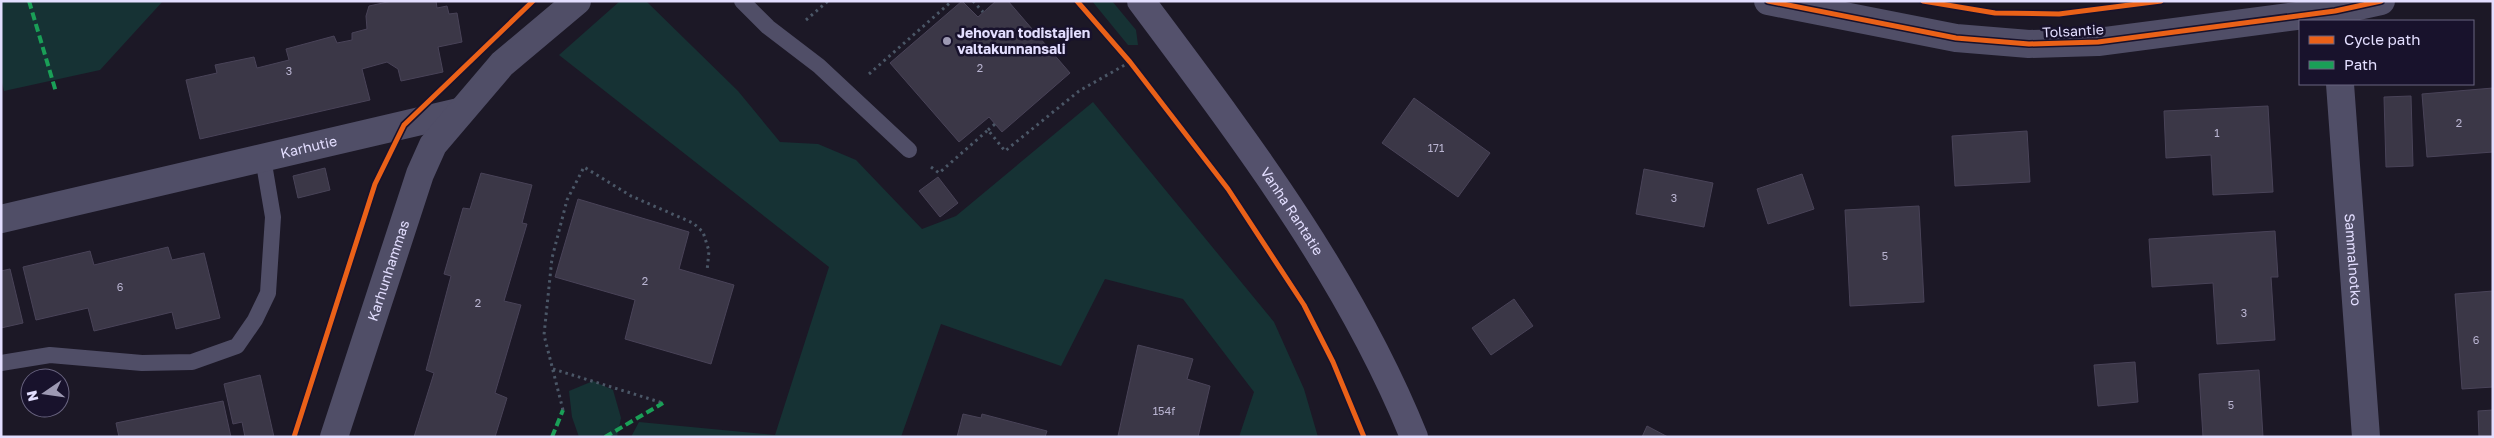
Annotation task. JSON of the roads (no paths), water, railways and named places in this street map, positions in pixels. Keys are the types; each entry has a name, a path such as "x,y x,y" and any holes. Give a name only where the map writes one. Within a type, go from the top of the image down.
{"main road":[{"name":"Vanha Rantatie","path":"1142,1 1291,206 1356,315 1398,397 1414,437"}],"street":[{"path":"459,112 502,64 577,1"},
{"name":"Tolsantie","path":"1768,1 1956,38 2029,44 2098,42 2299,20"},
{"name":"Tolsantie","path":"2299,20 2336,16 2381,1"},
{"name":"Sammalnotko","path":"2340,85 2366,437"},
{"name":"Karhutie","path":"1,219 459,112"},
{"name":"Karhunhammas","path":"334,437 420,174 433,145 459,112"}],"lane":[{"path":"742,1 768,27 818,66 909,150"},
{"path":"1,363 50,355 142,363 192,362 237,346 255,320 268,293 273,217 263,158"}],"place":[{"name":"Jehovan todistajien valtakunnansali","path":"947,41"}]}
